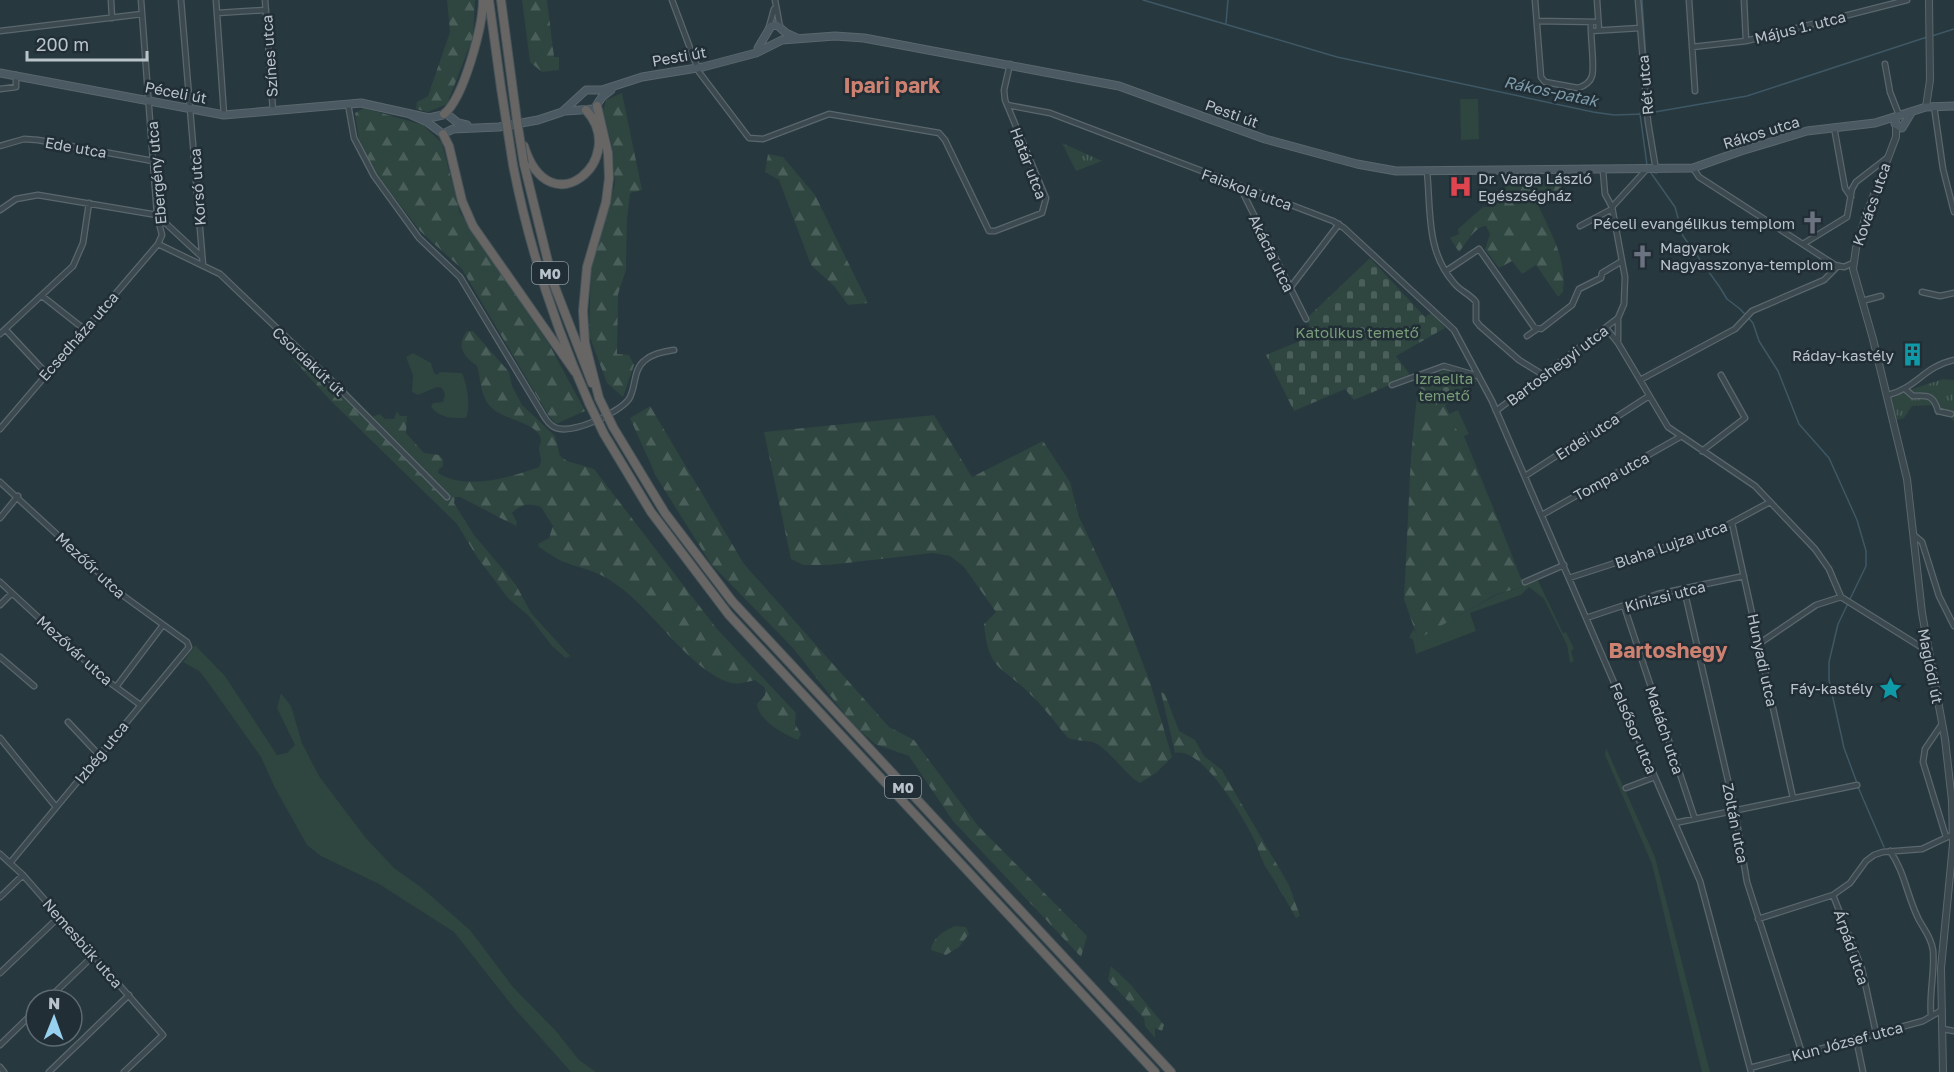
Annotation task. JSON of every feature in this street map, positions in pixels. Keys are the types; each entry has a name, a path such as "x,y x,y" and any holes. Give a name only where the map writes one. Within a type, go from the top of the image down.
{"highway":[{"path":"441,116 453,102 474,50 483,0"},
{"name":"M0","path":"489,0 513,165 537,268 575,372 589,403 604,434 651,513 729,615 1155,1072"},
{"name":"M0","path":"501,0 524,165 555,290 613,427 664,513 732,601 1171,1072"},
{"path":"598,104 608,153 609,178 606,202 587,267 583,311 585,343 599,398"},
{"path":"517,121 530,163 542,178 558,184 579,180 594,166 598,151 595,126 585,109"},
{"path":"443,134 449,146 462,201 473,226 575,372"}],"main road":[{"path":"769,40 769,27 781,29 782,40"},
{"name":"Pesti út","path":"781,29 805,40"},
{"name":"Pesti út","path":"562,112 586,90 594,91 656,74 697,68 743,56 769,40 805,40 835,36 864,38 1010,64 1134,91 1265,139 1357,164 1396,171 1656,170"},
{"name":"Péceli út","path":"0,73 224,115 348,104 372,104 407,113"},
{"path":"407,113 443,134 453,129 531,122 562,112 585,109 598,104 621,84"},
{"path":"594,91 598,104"},
{"path":"579,98 585,109"},
{"path":"1901,120 1930,106 1954,106"},
{"path":"407,113 441,116 484,128"},
{"path":"435,128 441,116"},
{"path":"453,120 453,129"},
{"name":"Rákos utca","path":"1656,170 1693,168 1807,131 1901,120"}],"street":[{"path":"111,0 112,18"},
{"name":"Ebergény utca","path":"141,0 157,215 162,235 158,244"},
{"name":"Korsó utca","path":"181,0 203,265"},
{"path":"216,0 224,115"},
{"name":"Színes utca","path":"265,0 273,111"},
{"path":"672,0 697,68"},
{"path":"1534,0 1542,79 1578,88 1586,85 1592,77 1591,22"},
{"path":"1597,0 1599,30"},
{"name":"Rét utca","path":"1638,0 1648,122 1656,170"},
{"path":"1689,0 1695,91"},
{"path":"1744,0 1746,41"},
{"name":"Május 1. utca","path":"1692,47 1746,41 1907,0"},
{"path":"1929,0 1930,106 1954,212"},
{"path":"769,27 775,2"},
{"path":"775,2 781,29"},
{"path":"217,13 266,10"},
{"path":"0,31 142,14"},
{"path":"1537,21 1598,22"},
{"path":"1591,31 1640,28"},
{"name":"Határ utca","path":"697,68 740,128 754,140 766,138 829,114 939,133 945,140 989,231 995,231 1042,213 1045,209 1046,198 1006,105 1004,90 1010,64"},
{"path":"1885,64 1890,92 1901,120"},
{"path":"0,89 16,87 15,75"},
{"path":"348,104 354,138 374,176 419,238 460,277 542,413 554,427 566,430 581,427 618,409 630,398 641,363 655,354 674,351"},
{"name":"Faiskola utca","path":"1006,105 1050,113 1339,224 1454,330"},
{"name":"Kovács utca","path":"1853,264 1857,245 1901,120"},
{"path":"1834,127 1845,188 1851,197"},
{"name":"Ede utca","path":"0,146 24,139 38,140 153,161"},
{"path":"1803,244 1847,217 1852,189 1863,174 1887,158"},
{"path":"1693,168 1699,177 1838,266"},
{"path":"1427,171 1432,244 1446,271 1454,283 1476,302 1475,316 1480,326 1519,360 1545,376"},
{"path":"1604,171 1605,194 1612,208 1626,292 1618,318 1618,343"},
{"path":"1626,171 1635,174 1636,182"},
{"path":"1580,226 1612,208 1645,171"},
{"name":"Akácfa utca","path":"1239,187 1306,319"},
{"path":"0,210 28,196 89,203 157,215 202,257"},
{"path":"46,373 2,333 73,266 80,255 89,203"},
{"path":"1290,288 1339,224"},
{"name":"Csordakút út","path":"158,244 220,274 447,497"},
{"name":"Ecsedháza utca","path":"0,429 158,244"},
{"path":"1446,271 1479,249 1537,329"},
{"path":"1527,336 1572,305 1583,286 1601,278 1602,273 1622,261"},
{"path":"1640,380 1735,329 1747,315 1824,280 1838,266 1853,264"},
{"name":"Maglódi út","path":"1853,264 1888,395 1907,479 1917,537 1922,613 1942,724 1954,826 1941,963 1943,1072"},
{"path":"1922,292 1936,296 1954,293"},
{"path":"42,296 84,329"},
{"path":"1862,301 1881,296"},
{"name":"Bartoshegyi utca","path":"1496,411 1607,329 1618,318"},
{"path":"1607,329 1618,343 1668,427 1680,437 1744,476 1815,549 1828,569 1841,597 1848,603 1921,647 1928,648"},
{"name":"Felsősor utca","path":"1454,330 1496,411 1675,823 1701,888 1751,1070"},
{"path":"1888,395 1906,390 1936,365 1954,360"},
{"path":"1392,385 1444,366 1478,376"},
{"path":"1702,451 1745,418 1721,375"},
{"path":"1906,390 1913,396 1934,398 1938,411 1952,414"},
{"name":"Erdei utca","path":"1525,476 1649,396"},
{"name":"Tompa utca","path":"1542,515 1680,437"},
{"name":"Mezőőr utca","path":"0,482 18,496 125,597 187,642"},
{"path":"0,518 18,496"},
{"name":"Blaha Lujza utca","path":"1569,578 1732,523 1770,502"},
{"name":"Hunyadi utca","path":"1732,523 1793,798"},
{"path":"1917,537 1922,542 1939,596 1954,626"},
{"path":"1525,582 1564,565"},
{"name":"Kinizsi utca","path":"1587,618 1684,589 1744,576"},
{"name":"Mezővár utca","path":"0,582 116,687 140,704"},
{"name":"Zoltán utca","path":"1684,589 1735,811 1747,882 1802,1053"},
{"path":"0,605 11,594"},
{"path":"1760,643 1816,605 1841,597"},
{"name":"Madách utca","path":"1624,606 1695,819"},
{"path":"116,687 163,625"},
{"name":"Izbég utca","path":"10,863 140,704 188,650 187,642"},
{"path":"0,657 34,686"},
{"path":"68,722 99,755"},
{"path":"1942,724 1923,755 1946,837"},
{"path":"0,738 56,807"},
{"path":"1626,788 1655,777"},
{"path":"1675,823 1857,784"},
{"name":"Árpád utca","path":"1876,1032 1862,969 1833,895 1850,883 1874,855 1890,851 1922,849 1954,834"},
{"path":"1890,851 1899,865 1920,920 1931,939 1933,956 1929,992 1931,1016"},
{"name":"Nemesbük utca","path":"0,854 23,875 164,1035 124,1072"},
{"path":"0,897 23,875"},
{"path":"1758,919 1833,895"},
{"path":"0,973 60,916"},
{"path":"59,988 94,955"},
{"path":"50,1072 129,996"},
{"name":"Kun József utca","path":"1751,1070 1802,1053 1923,1021 1942,1010"},
{"path":"0,1045 24,1022"},
{"path":"1943,1029 1954,1031"},
{"path":"1856,1038 1863,1072"},
{"path":"0,1067 4,1072"}],"green space":[{"path":"447,0 475,0 473,37 447,104 428,112 416,109 417,102 428,96 450,32"},
{"path":"522,0 547,0 554,57 559,57 559,70 542,72 530,62"},
{"path":"622,93 642,190 630,193 626,270 618,294 617,354 629,355 634,365 623,397 607,383 589,335 591,266 615,184 612,145 603,111 606,100"},
{"path":"1460,99 1478,99 1479,139 1461,140"},
{"path":"364,108 423,125 442,143 460,213 549,344 585,411 556,424 548,415 462,269 420,231 373,170 359,140 355,113"},
{"path":"1062,143 1102,161 1076,171"},
{"path":"768,154 783,157 815,195 868,303 848,305 834,286 811,265 779,180 765,172"},
{"path":"1562,179 1561,189 1536,201 1560,256 1564,280 1563,292 1558,297 1536,265 1522,274 1512,261 1499,268 1485,249 1490,234 1486,226 1474,232 1459,252 1450,238 1459,234 1458,229 1483,207 1493,207 1508,180"},
{"name":"Katolikus temető","path":"1370,258 1425,317 1432,312 1445,328 1396,356 1411,376 1354,400 1345,389 1294,411 1266,355 1312,336 1307,318"},
{"path":"467,331 473,331 509,372 512,386 522,405 555,436 560,456 567,461 594,469 717,629 796,713 795,724 801,734 798,740 779,730 762,716 757,704 765,695 765,688 755,680 735,684 713,675 685,652 644,609 617,585 598,574 560,560 539,547 538,544 549,538 553,526 541,507 525,505 515,510 512,513 517,522 516,526 460,497 455,497 454,503 474,535 516,585 531,613 570,656 566,658 552,646 528,615 508,598 477,557 457,524 330,400 292,358 303,358 309,362 369,418 380,414 385,419 394,419 397,411 400,416 407,416 406,433 424,453 439,455 443,459 443,466 438,473 449,478 475,482 515,475 539,467 541,440 538,434 526,425 502,415 486,401 477,366 463,350 462,341"},
{"path":"413,353 431,363 437,375 440,372 462,373 468,395 466,418 443,416 431,407 433,403 443,402 445,394 442,388 437,387 418,395 412,392 413,375 406,357"},
{"name":"Izraelita temető","path":"1448,369 1478,380 1440,409 1415,382"},
{"path":"1943,379 1954,380 1954,422 1948,414 1936,415 1935,405 1912,406 1904,418 1896,420 1891,396"},
{"path":"1426,394 1440,409 1445,405 1491,502 1524,586 1495,595 1418,639 1404,599 1411,456 1417,395"},
{"path":"650,406 744,564 889,727 914,740 978,826 1087,936 1081,957 953,821 909,756 875,744 851,722 793,648 711,564 657,478 630,418"},
{"path":"1458,410 1469,434 1464,436 1491,502 1449,414"},
{"path":"934,415 972,477 1043,441 1070,482 1079,517 1121,606 1150,682 1172,757 1157,772 1140,783 1098,744 1068,738 1036,700 993,660 986,640 984,624 996,612 964,567 950,556 933,553 829,565 803,565 791,559 764,432"},
{"path":"1535,574 1563,633 1566,632 1574,649 1571,651 1574,661 1570,663 1567,645 1544,599 1529,587 1521,595 1470,613 1476,631 1416,654 1413,640 1409,637 1414,629 1418,638 1496,595 1524,586 1522,580"},
{"path":"195,645 225,676 277,755 287,753 295,745 277,708 281,693 291,706 302,743 319,776 365,837 394,868 422,888 470,930 513,987 556,1031 579,1060 596,1072 571,1072 514,1008 454,932 379,884 321,856 307,845 275,788 261,757 199,671 183,662"},
{"path":"1161,692 1165,694 1179,731 1195,740 1204,756 1222,770 1289,885 1300,916 1296,918 1265,866 1250,831 1221,786 1198,761 1186,754 1175,753"},
{"path":"1606,748 1655,857 1710,1072 1702,1072 1652,864 1605,755"},
{"path":"955,926 966,927 969,934 959,947 946,955 931,950 936,938"},
{"path":"1111,966 1131,985 1164,1025 1162,1031 1155,1028 1155,1038 1145,1026 1144,1018 1108,980"}],"waterway":[{"name":"Rákos-patak","path":"1143,0 1337,57 1593,112 1614,115 1644,114"},
{"path":"1226,23 1228,0"},
{"path":"1642,0 1648,90"},
{"name":"Rákos-patak","path":"1932,36 1954,29"},
{"name":"Rákos-patak","path":"1649,113 1747,96 1927,37"},
{"path":"1642,107 1640,114 1647,165"},
{"path":"1651,173 1675,207 1683,236 1727,299 1753,323 1759,341 1778,371 1799,424 1829,458 1857,520 1866,551 1866,566 1838,624 1829,662 1829,680 1844,748 1857,783"},
{"path":"1858,787 1884,847"}],"place":[{"name":"Dr. Varga László Egészségház","path":"1460,187"},
{"name":"Péceli evangélikus templom","path":"1813,223"},
{"name":"Magyarok Nagyasszonya-templom","path":"1642,256"},
{"name":"Ráday-kastély","path":"1912,355"},
{"name":"Fáy-kastély","path":"1891,688"}],"district":[{"name":"Ipari park","path":"892,85"},
{"name":"Bartoshegy","path":"1668,650"}]}
